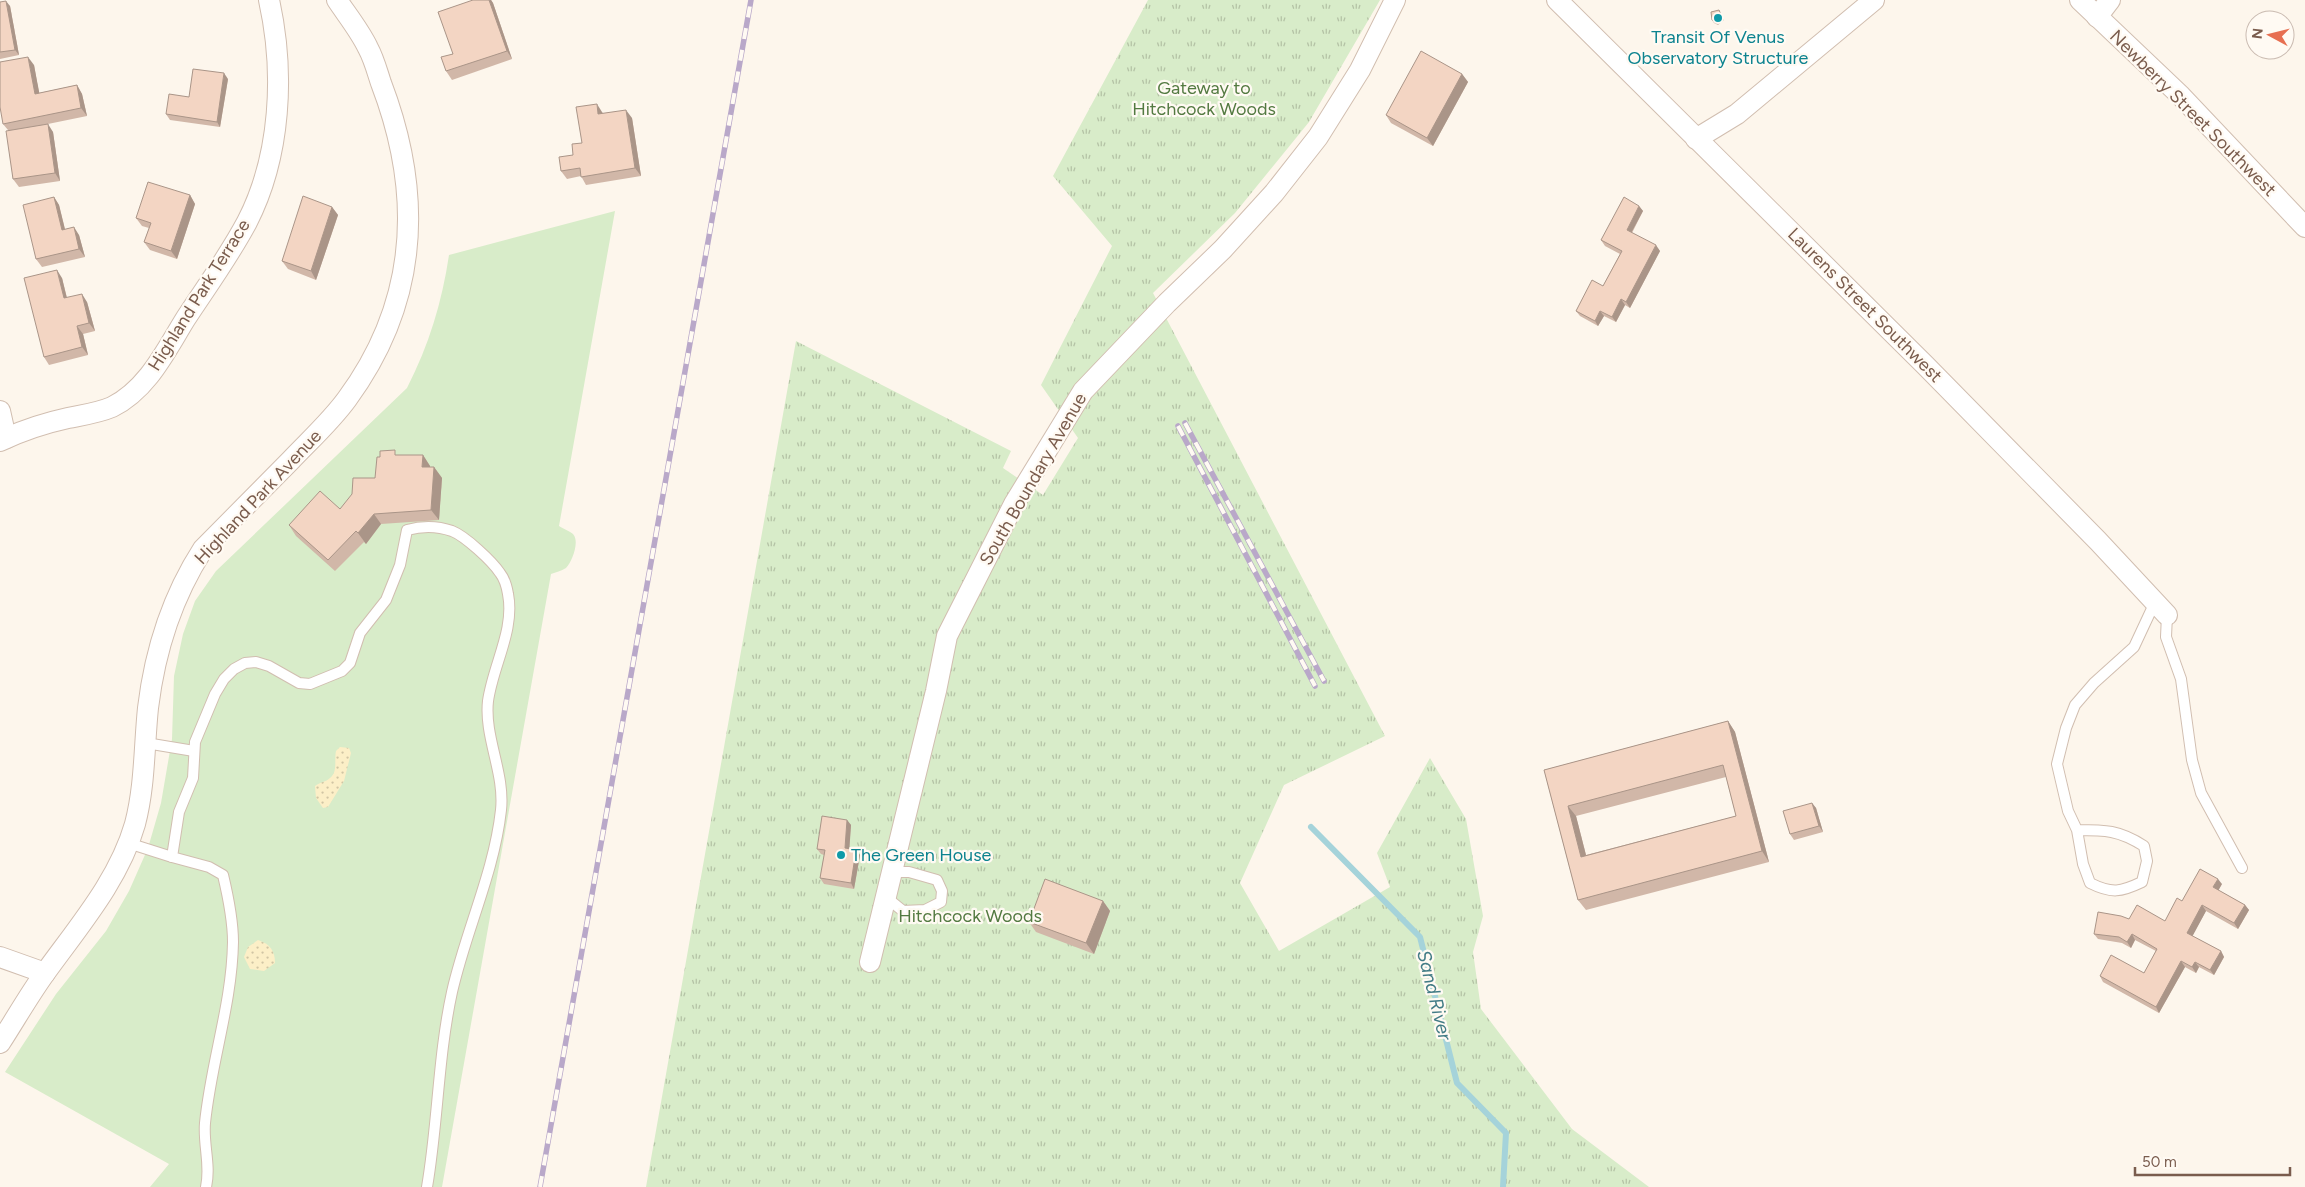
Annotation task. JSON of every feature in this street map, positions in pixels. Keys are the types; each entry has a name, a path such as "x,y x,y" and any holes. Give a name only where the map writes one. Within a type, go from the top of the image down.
{"street":[{"name":"Highland Park Terrace","path":"3,440 40,426 88,415 112,406 144,382 233,247 259,193 274,134 278,74 276,43 269,0"},
{"name":"Highland Park Avenue","path":"0,1043 45,973 85,921 128,843 140,800 148,707 166,620 188,571 204,549 327,423 347,399 379,346 392,317 405,269 408,212 407,180 394,116 368,47 337,0"},
{"name":"South Boundary Avenue","path":"870,962 936,691 947,636 1014,504 1083,391 1274,193 1318,137 1360,70 1395,0"},
{"name":"Laurens Street Southwest","path":"1557,0 1925,365 2098,541 2161,609"},
{"path":"1696,139 1737,114 1874,0"},
{"name":"Newberry Street Southwest","path":"2080,0 2180,96 2305,227"},
{"path":"2097,18 2110,0"},
{"path":"0,411 3,440"},
{"path":"0,957 45,973"}],"lane":[{"path":"172,857 179,812 193,778 195,742 215,694 224,679 234,669 245,663 256,662 270,666 299,683 310,684 342,671 350,663 360,633 386,600 400,565 407,530 416,527 452,531 480,552 501,574 508,593 510,611 488,702 488,719 499,778 501,808 489,874 456,972 448,1011 427,1187"},
{"path":"2077,830 2109,830 2127,835 2144,846 2148,861 2142,882 2124,891 2104,890 2090,883 2077,830 2068,811 2057,764 2066,728 2076,705 2094,683 2134,647 2161,609"},
{"path":"2161,609 2166,637 2181,678 2192,760 2201,793 2242,868"},
{"path":"146,743 194,751"},
{"path":"128,843 209,867 222,875 232,926 233,943 226,1011 205,1123 209,1168 206,1187"},
{"path":"887,898 903,910 925,910 941,902 942,891 937,880 909,872 892,872"}],"green space":[{"name":"Hitchcock Woods","path":"1148,0 1380,0 1309,122 1235,213 1153,293 1385,736 1284,785 1240,883 1279,951 1390,887 1377,853 1430,758 1466,819 1483,916 1473,952 1481,1009 1572,1129 1649,1187 646,1187 796,341 1011,451 1003,468 1043,495 1078,438 1041,385 1112,246 1053,176"},
{"path":"615,211 559,526 573,534 576,541 573,556 566,568 551,574 442,1187 150,1187 169,1164 5,1072 56,994 106,931 129,891 148,848 161,803 172,739 174,676 183,634 195,601 216,571 407,388 422,356 434,323 443,290 449,255"}],"sand":[{"path":"340,747 349,748 351,753 344,781 328,807 323,808 316,798 315,786 328,779 334,773 336,751"},
{"path":"258,940 269,946 274,955 275,963 264,971 250,969 244,957 248,947"}],"building":[{"path":"473,0 489,0 507,51 446,71 441,57 453,54 438,12"},
{"path":"6,1 15,50 0,52 0,2"},
{"path":"1719,10 1722,17 1716,22 1712,20 1711,12"},
{"path":"1421,51 1462,74 1427,138 1386,115"},
{"path":"28,57 35,94 77,85 81,108 3,124 0,107 0,62"},
{"path":"193,69 224,73 217,122 166,114 169,94 189,97"},
{"path":"597,104 598,114 626,110 635,168 581,177 580,168 561,171 559,157 573,155 572,144 582,143 576,107"},
{"path":"48,124 55,173 13,179 6,131"},
{"path":"148,182 190,195 171,251 144,242 151,223 136,218"},
{"path":"303,196 332,207 311,271 282,261"},
{"path":"54,197 62,230 74,227 79,249 36,259 23,205"},
{"path":"1624,197 1639,206 1627,230 1656,245 1626,302 1621,299 1612,317 1600,311 1595,321 1576,311 1592,280 1603,286 1622,251 1601,240"},
{"path":"57,270 64,298 82,294 89,323 77,326 82,347 44,357 24,278"},
{"path":"395,450 395,455 423,455 422,467 434,467 431,510 374,514 358,533 356,531 328,560 289,525 320,491 340,509 352,494 353,478 375,478 377,457 380,457 380,451"},
{"path":"1728,721 1762,851 1578,900 1544,770","holes":["1723,765 1736,816 1581,857 1568,806"]},
{"path":"1812,803 1819,826 1790,834 1783,811"},
{"name":"The Green House","path":"822,816 847,820 845,848 856,850 851,883 820,878 825,850 817,849"},
{"path":"2200,869 2218,879 2213,887 2245,905 2234,923 2202,905 2187,933 2221,951 2210,970 2195,962 2192,967 2181,961 2156,1007 2100,976 2111,955 2144,973 2157,949 2132,934 2127,942 2119,937 2094,934 2098,912 2129,919 2137,905 2165,921 2177,898 2182,901"},
{"path":"1045,879 1103,901 1086,943 1029,922"}],"waterway":[{"name":"Sand River","path":"1311,827 1420,937 1457,1083 1506,1133 1503,1187"}],"railway":[{"path":"540,1187 751,0"},
{"path":"1185,423 1324,681"},
{"path":"1178,426 1315,686"}],"place":[{"name":"Transit Of Venus Observatory Structure","path":"1718,18"},
{"name":"The Green House","path":"841,855"}],"park label":[{"name":"Gateway to Hitchcock Woods","path":"1204,98"}]}
